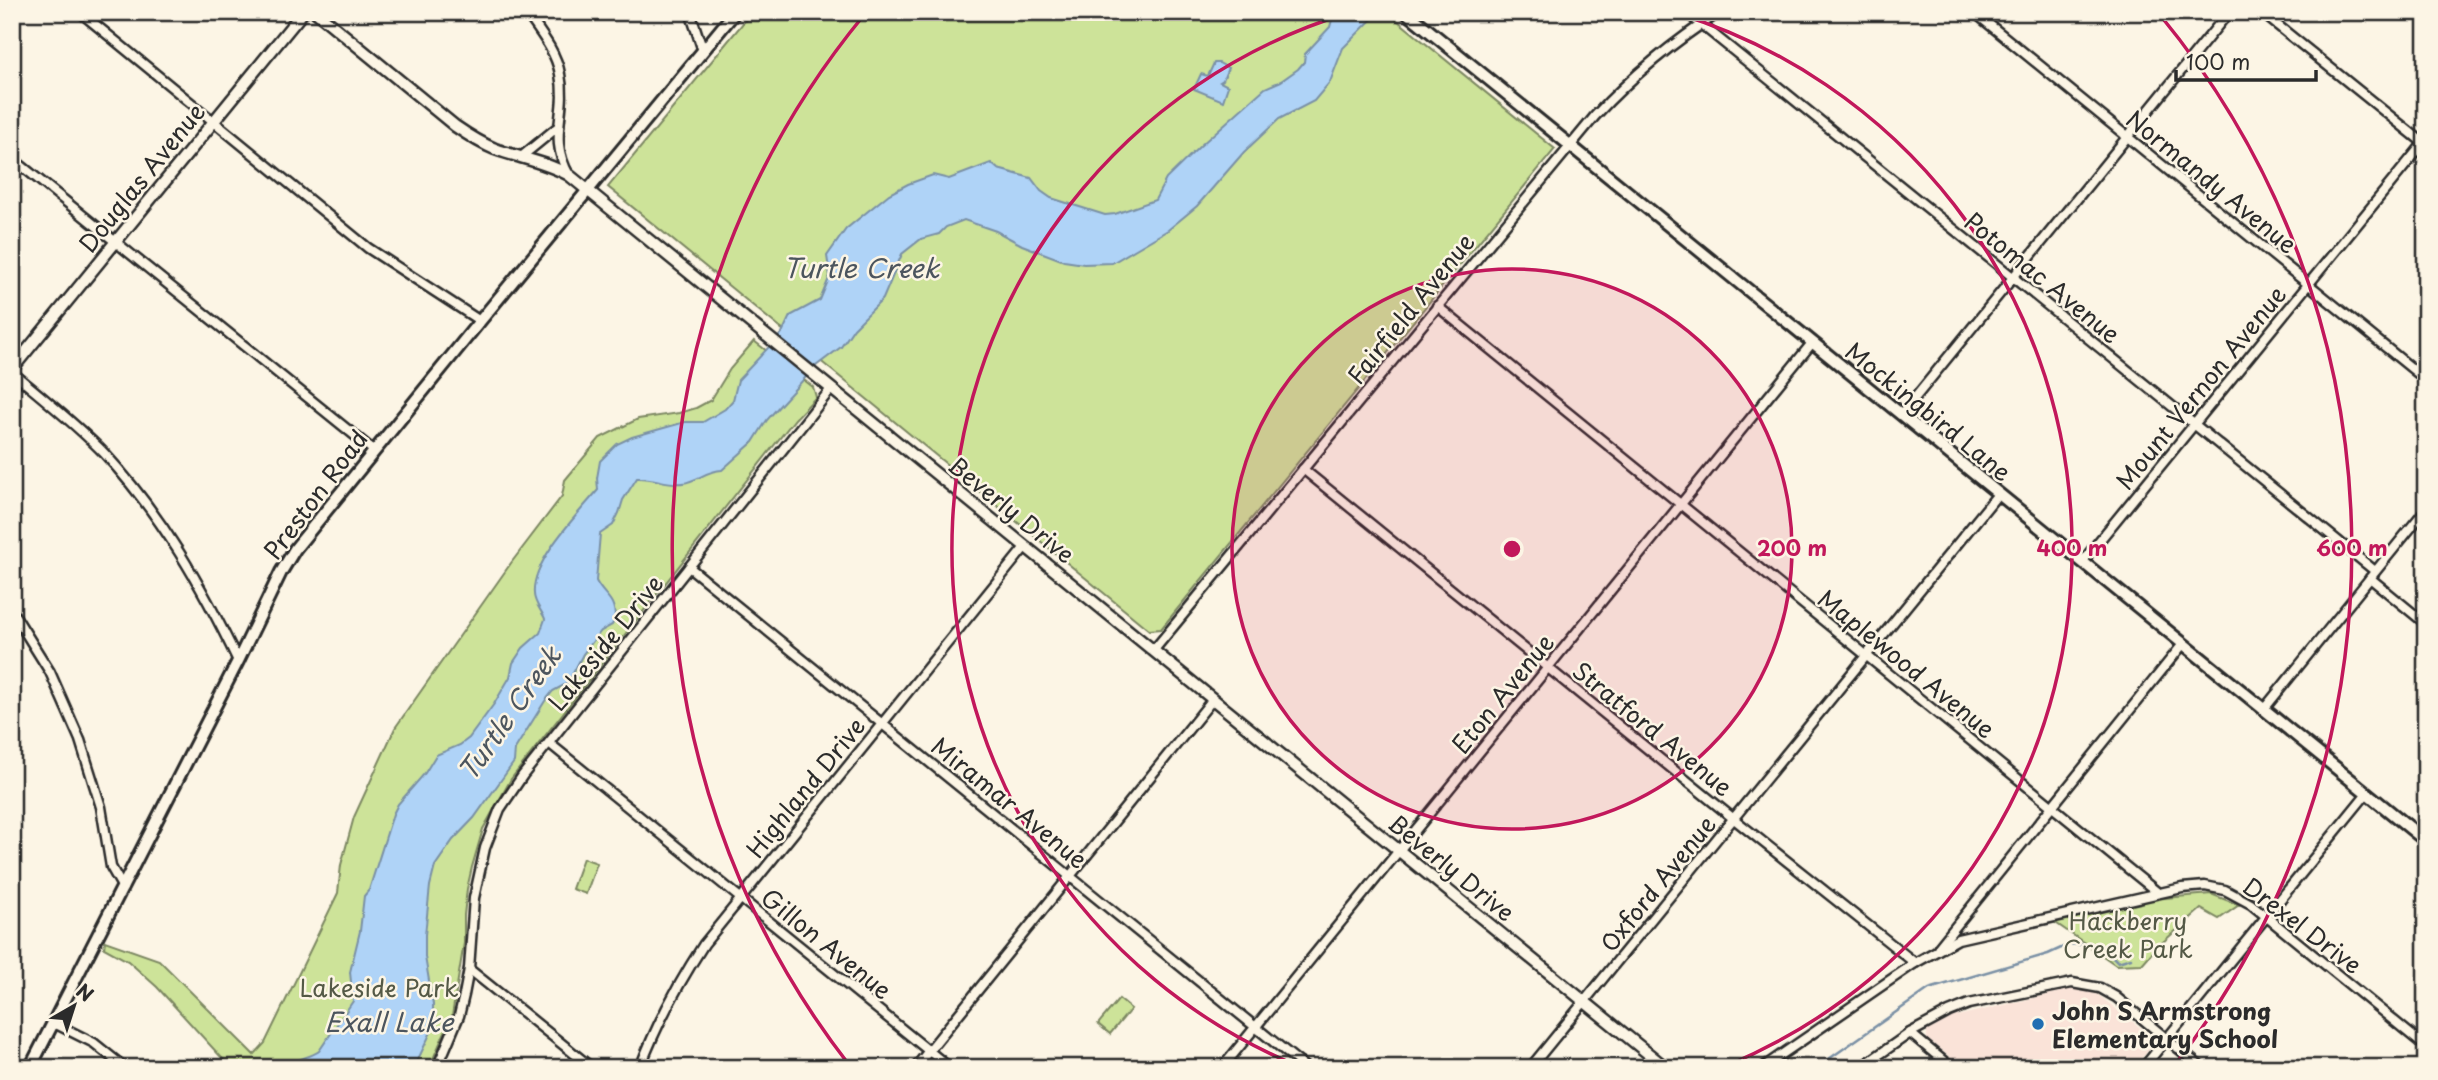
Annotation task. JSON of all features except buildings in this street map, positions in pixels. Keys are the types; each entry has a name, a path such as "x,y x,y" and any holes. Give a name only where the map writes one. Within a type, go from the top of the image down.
{"main road":[{"name":"Preston Road","path":"30,1068 295,549 735,12"},
{"name":"Mockingbird Lane","path":"1406,12 2426,841"}],"street":[{"path":"80,12 368,248 480,321"},
{"name":"Douglas Avenue","path":"12,371 303,12"},
{"name":"Beverly Drive","path":"316,12 455,126 494,149 549,165 569,175 1666,1068"},
{"path":"526,12 556,58 562,92 559,150 569,175"},
{"path":"690,12 703,51"},
{"name":"Potomac Avenue","path":"1686,12 2194,425 2426,624"},
{"name":"Fairfield Avenue","path":"1153,651 1570,146 1633,78 1671,45 1720,12"},
{"name":"Normandy Avenue","path":"1974,12 2426,380"},
{"path":"1901,415 2228,12"},
{"path":"2262,12 2425,143"},
{"path":"521,157 559,127"},
{"name":"Mount Vernon Avenue","path":"2082,562 2425,143"},
{"path":"12,158 374,451"},
{"name":"Maplewood Avenue","path":"1437,306 2157,892"},
{"name":"Eton Avenue","path":"1222,1068 1812,343"},
{"path":"12,371 104,453 151,510 187,562 238,662"},
{"name":"Lakeside Drive","path":"437,1068 459,1016 469,968 474,898 485,848 500,809 549,743 831,389"},
{"name":"Stratford Avenue","path":"1303,469 1915,963"},
{"name":"Oxford Avenue","path":"1530,1068 1998,494"},
{"path":"2264,709 2426,509"},
{"name":"Highland Drive","path":"640,1068 660,1019 704,944 1025,547"},
{"name":"Miramar Avenue","path":"689,567 1306,1068"},
{"path":"12,611 50,672 71,719 101,807 111,867 122,888"},
{"path":"1937,949 2183,644"},
{"path":"915,1068 1213,699"},
{"name":"Gillon Avenue","path":"549,743 950,1068"},
{"path":"2143,1068 2367,793"},
{"name":"Drexel Drive","path":"1762,1068 1937,949 1973,934 2157,892 2206,886 2238,895 2426,1047"},
{"path":"469,968 592,1068"},
{"path":"1860,1068 1910,1033 1949,1012 1969,1004 2072,983 2100,988 2116,998 2202,1068"},
{"path":"54,1023 94,1043 125,1068"},
{"path":"1910,1033 1952,1068"}],"shaded area":[{"name":"John S Armstrong Elementary School","path":"2068,990 2097,994 2156,1040 2134,1068 1964,1068 1927,1039 1927,1031 1953,1017"}],"green space":[{"path":"752,12 1387,12 1555,149 1161,629 1149,630 608,187"},
{"name":"Lakeside Park","path":"754,341 813,387 816,397 795,419 511,779 483,829 472,867 464,915 464,943 452,1016 429,1068 231,1068 157,987 128,961 104,948 105,941 159,960 254,1055 265,1043 338,893 341,865 354,817 395,728 511,563 562,496 565,480 600,438 638,419 679,413 711,400 730,369"},
{"path":"583,858 597,863 586,894 572,889"},
{"name":"Hackberry Creek Park","path":"2211,894 2239,905 2219,919 2201,909 2156,948 2142,964 2116,965 2050,919 2153,899"},
{"path":"1119,999 1131,1009 1110,1034 1098,1024"}],"water":[{"name":"Exall Lake","path":"1334,12 1373,12 1376,15 1343,48 1330,82 1314,101 1279,119 1244,152 1197,206 1168,230 1112,263 1084,264 1064,261 964,220 946,227 939,234 921,239 902,254 883,299 854,328 841,347 816,366 781,404 753,442 722,470 683,483 637,478 623,500 613,525 600,534 596,581 613,606 615,619 612,625 601,631 583,654 568,683 553,691 545,701 515,749 514,762 435,866 425,935 425,957 433,1018 431,1032 414,1068 275,1068 319,1051 353,1001 350,972 360,931 364,896 369,890 393,814 436,755 460,745 469,738 494,704 523,648 540,633 545,619 534,594 540,567 557,539 598,490 600,461 617,444 685,422 703,422 725,409 733,400 738,380 782,333 790,316 820,300 830,276 827,256 846,229 889,194 933,175 949,179 991,163 998,169 1031,178 1041,191 1051,198 1105,215 1155,200 1166,179 1200,146 1265,88 1298,69 1304,62 1305,54 1330,27"},
{"path":"1214,63 1228,68 1220,82 1228,86 1223,101 1194,89 1201,74 1208,76"}],"waterway":[{"path":"1816,1068 1929,989 2048,954 2070,944 2102,946 2118,962 2131,958"}],"place":[{"name":"John S Armstrong Elementary School","path":"2038,1024"}],"water label":[{"name":"Turtle Creek","path":"861,267"},
{"name":"Turtle Creek","path":"509,713"}]}
